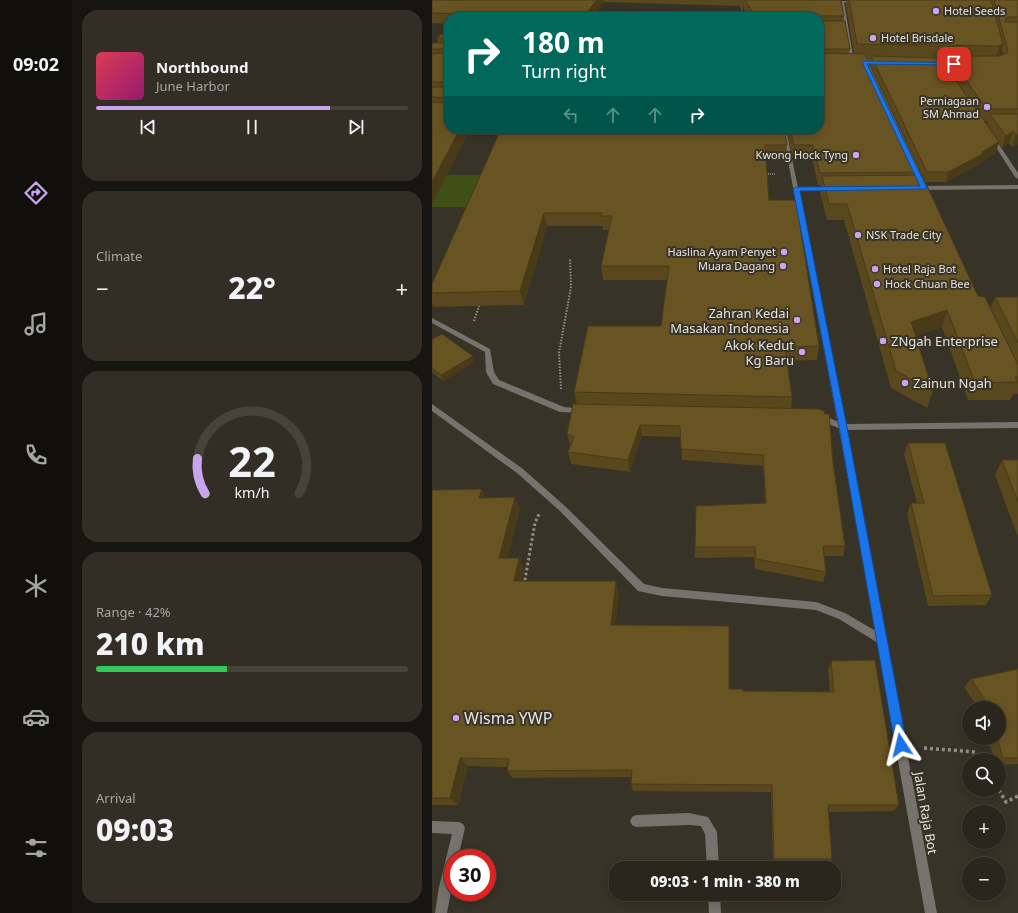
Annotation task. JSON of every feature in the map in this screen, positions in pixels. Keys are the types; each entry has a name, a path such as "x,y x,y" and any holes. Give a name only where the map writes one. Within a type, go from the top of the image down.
{"street":[{"path":"846,0 853,2"},
{"path":"832,2 861,2"},
{"path":"842,2 852,62"},
{"path":"839,29 846,29"},
{"path":"846,62 858,62"},
{"name":"Jalan Raja Bot","path":"785,134 843,427 931,913"},
{"path":"989,135 1018,177"},
{"path":"920,181 927,195"},
{"path":"908,188 1018,187"},
{"path":"796,189 836,189"},
{"path":"432,320 488,351 490,372 496,382 563,410 587,411"},
{"path":"432,407 520,471 563,509 641,588 662,592 816,606 842,616 882,640"},
{"path":"811,416 819,416 843,427 1018,425"},
{"path":"636,821 689,819 704,821 712,832 713,861"},
{"path":"432,826 459,828 445,887 441,913"},
{"path":"714,901 714,913"}],"path":[{"path":"738,0 743,12"},
{"path":"763,174 794,174"},
{"path":"563,410 559,354 571,287 570,259"},
{"path":"467,340 480,302"},
{"path":"522,590 535,522 540,512"},
{"path":"924,748 976,753"},
{"path":"1003,797 1006,802 1018,796"}],"green space":[{"path":"441,175 483,175 467,207 432,207 432,191"}],"building":[{"path":"432,0 597,0 587,12 432,13"},
{"path":"745,0 841,0 844,16 824,16 824,12 753,12"},
{"path":"849,0 991,0 1003,44 999,46 857,44"},
{"path":"994,0 1018,0 1018,17 1007,17 1005,22 1018,22 1018,109 987,109 948,56 999,56 1007,53 1008,51"},
{"path":"824,21 845,21 850,49 824,49"},
{"path":"444,32 444,39 437,38"},
{"path":"432,43 444,43 444,49 432,49"},
{"path":"444,53 444,82 432,82 432,54"},
{"path":"824,53 865,54 920,170 917,170 918,172 820,173 813,145 794,145 791,134 824,134"},
{"path":"871,56 940,58 999,142 982,152 983,154 948,172 927,172"},
{"path":"432,87 444,87 444,98 432,97"},
{"path":"432,102 444,103 444,134 457,134 432,182"},
{"path":"990,114 1018,114 1018,134 1016,135 1013,131 1006,136"},
{"path":"499,134 785,134 787,145 765,145 769,200 796,200 819,346 785,347 792,397 574,392 588,326 661,326 669,266 601,266 612,216 601,216 602,213 544,213 520,291 432,293 432,284"},
{"path":"922,175 978,296 985,297 1018,365 1018,377 1015,377 1018,382 975,383 947,310 911,322 933,391 896,371 847,204 829,204 822,176"},
{"path":"995,297 1018,297 1018,343"},
{"path":"442,334 473,356 441,375 432,368 432,339"},
{"path":"573,404 819,409 824,411 825,414 829,414 833,462 845,546 823,546 826,572 756,559 755,547 695,547 696,506 766,503 763,455 681,449 680,426 640,425 628,460 568,452 574,437 567,434"},
{"path":"908,443 945,443 992,595 933,596 911,503 924,503"},
{"path":"1002,460 1018,460 1018,502"},
{"path":"482,489 479,498 515,497 499,558 519,558 514,581 616,581 611,625 729,626 729,689 743,689 743,691 834,692 831,661 875,660 899,805 828,805 832,859 774,859 772,785 631,784 632,770 507,771 509,759 460,758 450,798 432,798 432,490"},
{"path":"1018,669 1018,758 1006,758 1006,753 1002,753 999,745 1006,745 1006,701 985,701 971,679"}],"place":[{"name":"Hotel Seeds","path":"936,11"},
{"name":"Hotel Brisdale","path":"873,38"},
{"name":"Perniagaan SM Ahmad","path":"987,107"},
{"name":"Kwong Hock Tyng","path":"856,155"},
{"name":"NSK Trade City","path":"858,235"},
{"name":"Haslina Ayam Penyet","path":"784,252"},
{"name":"Muara Dagang","path":"783,266"},
{"name":"Hotel Raja Bot","path":"875,269"},
{"name":"Hock Chuan Bee","path":"877,284"},
{"name":"Zahran Kedai Masakan Indonesia","path":"797,320"},
{"name":"ZNgah Enterprise","path":"883,341"},
{"name":"Akok Kedut Kg Baru","path":"802,352"},
{"name":"Zainun Ngah","path":"905,383"},
{"name":"Wisma YWP","path":"456,718"}],"route":[{"path":"901,745 843,427 796,189 924,188 864,62 954,64"}]}
